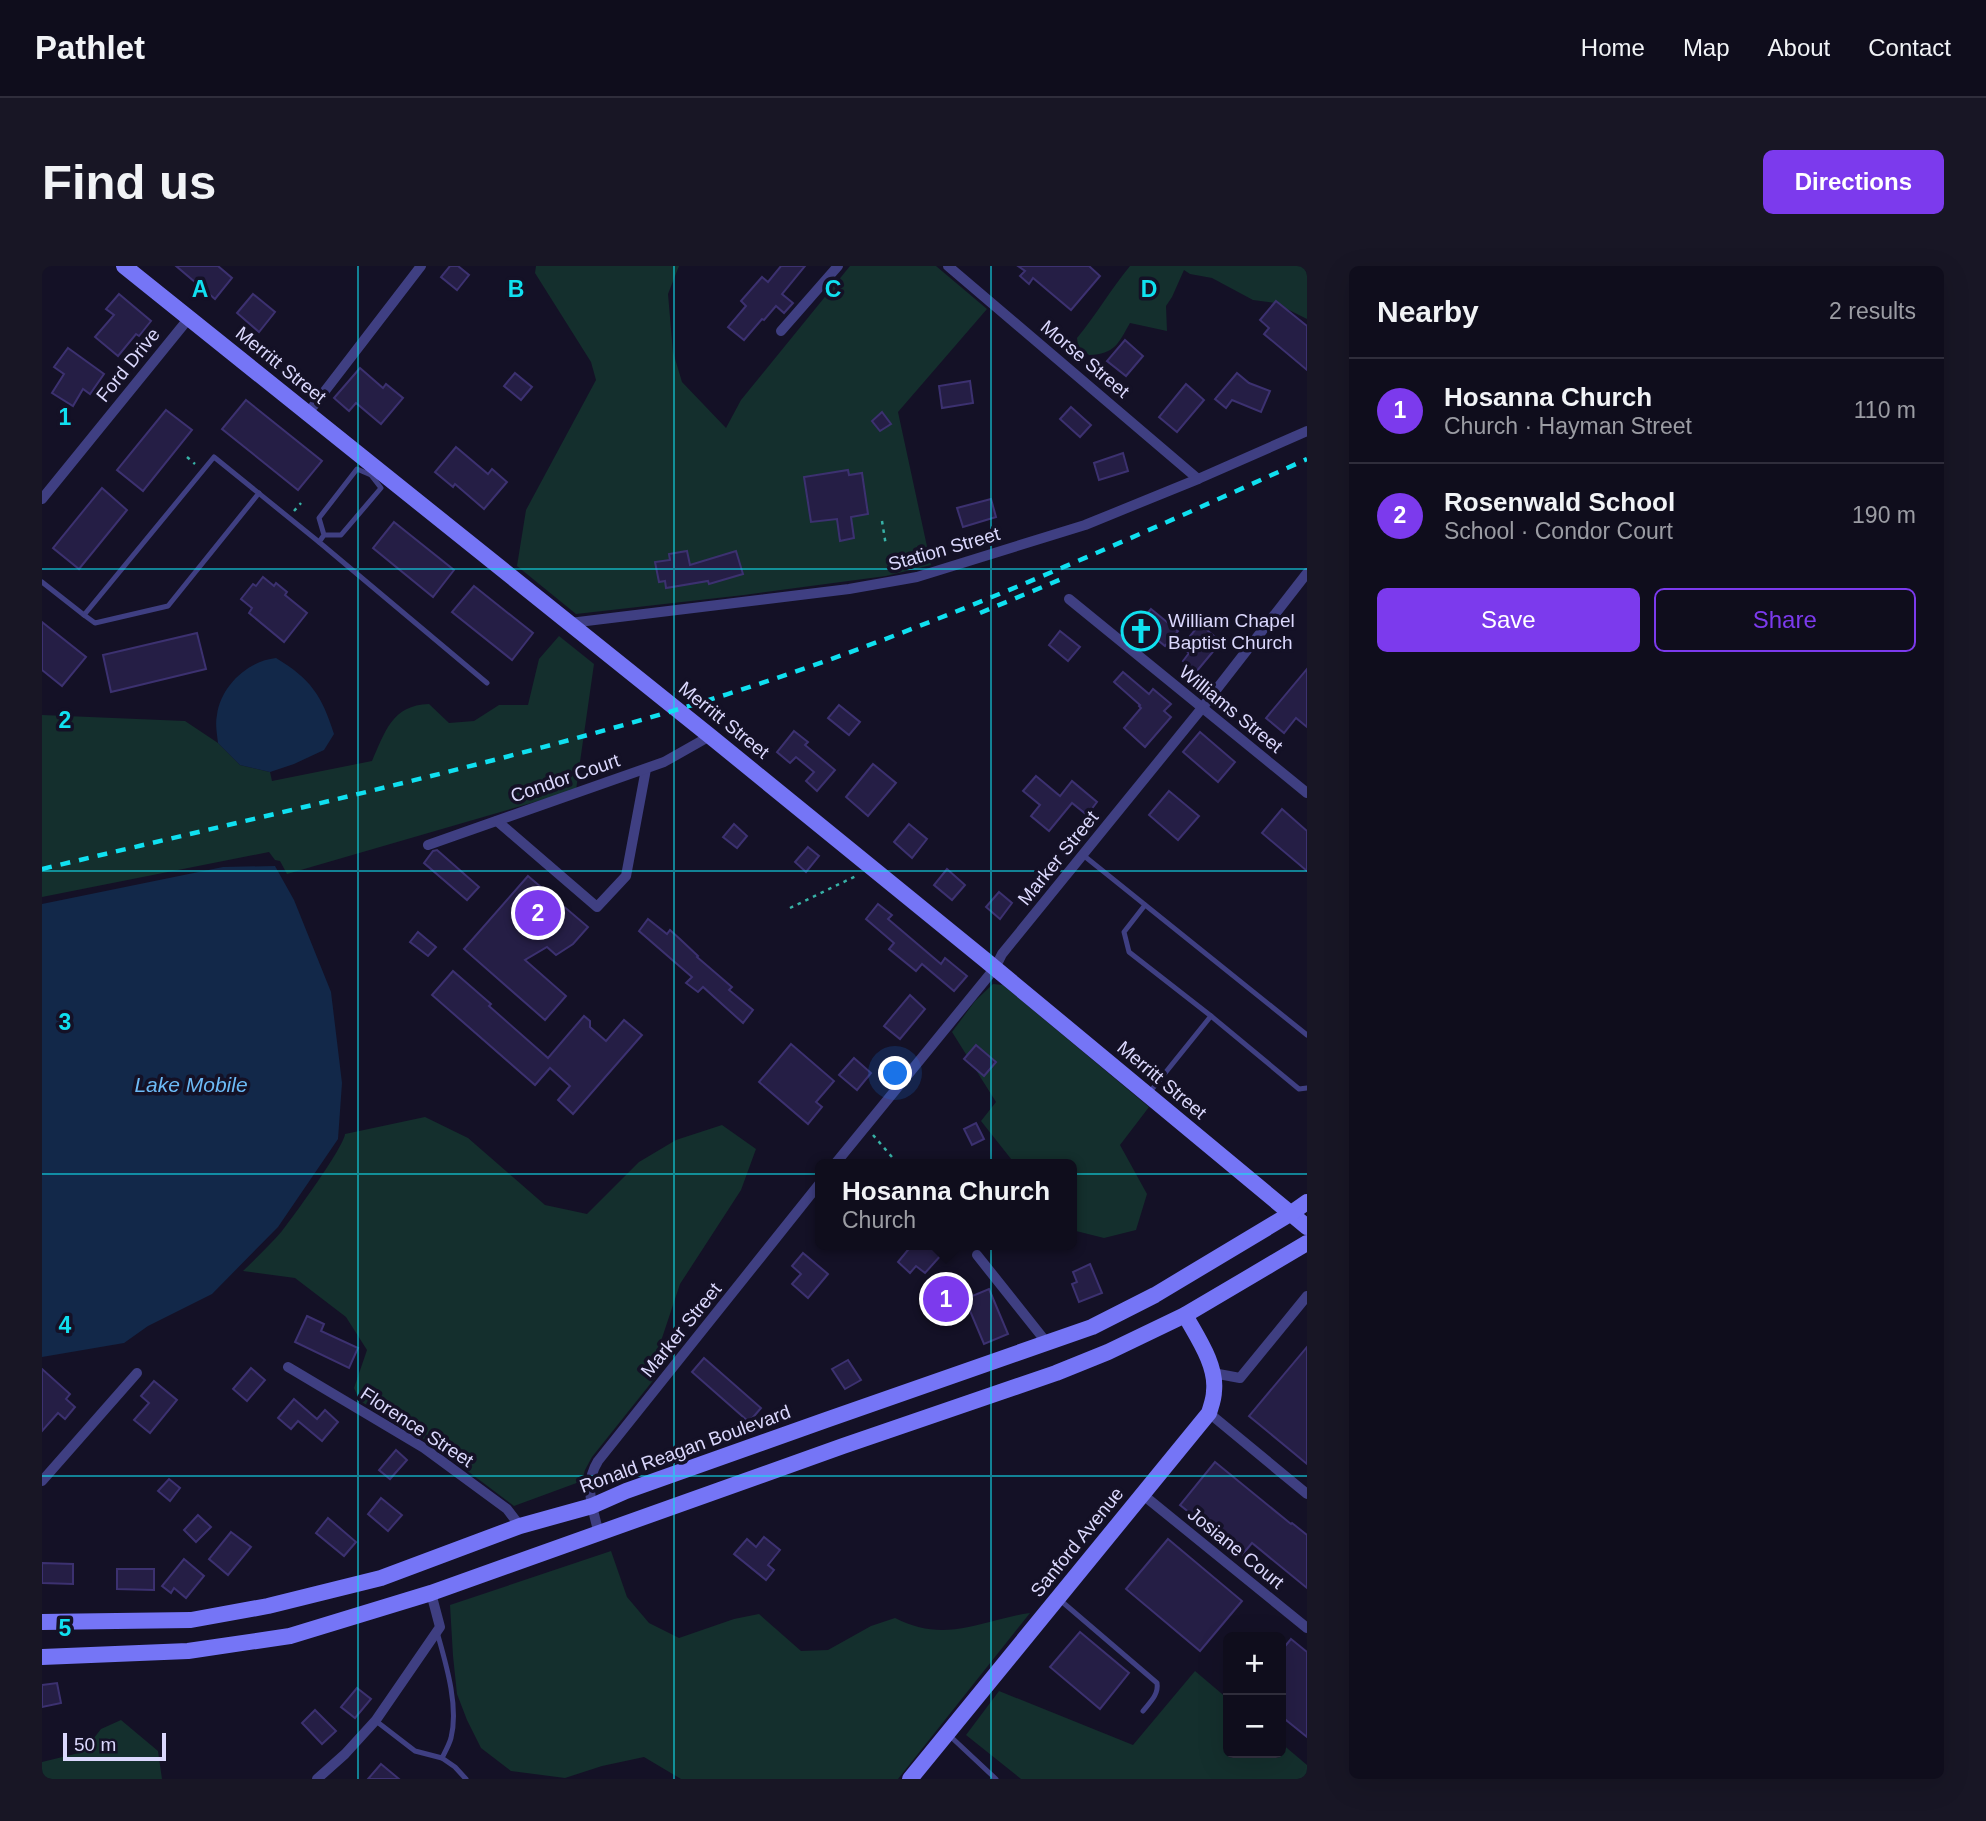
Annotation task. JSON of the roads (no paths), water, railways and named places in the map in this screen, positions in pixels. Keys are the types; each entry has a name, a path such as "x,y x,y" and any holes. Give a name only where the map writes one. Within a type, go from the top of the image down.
{"main road":[{"name":"Merritt Street","path":"124,266 308,413 374,472 570,623 710,736 1307,1227"},
{"name":"Ronald Reagan Boulevard","path":"42,1622 191,1620 268,1606 381,1578 520,1526 592,1506 626,1491 1092,1327 1156,1295 1307,1202"},
{"path":"42,1657 188,1651 290,1636 430,1593 843,1446 1056,1374 1185,1315 1307,1243"},
{"path":"1185,1315 1201,1342 1213,1373 1214,1393 1209,1413"},
{"name":"Sanford Avenue","path":"910,1779 1209,1413"}],"street":[{"path":"308,413 421,266"},
{"path":"781,331 838,266"},
{"name":"Morse Street","path":"948,266 1198,479"},
{"name":"Ford Drive","path":"42,499 188,318"},
{"name":"Station Street","path":"570,623 836,591 917,577 1085,525 1307,431"},
{"name":"Marker Street","path":"839,1159 995,968 1002,954 1202,708 1307,573"},
{"name":"Williams Street","path":"1069,599 1307,793"},
{"name":"Condor Court","path":"428,845 646,769 710,736"},
{"path":"497,821 597,907 626,876 646,769"},
{"name":"Marker Street","path":"599,1534 589,1489 592,1471 598,1461 815,1189"},
{"path":"977,1255 1046,1343"},
{"path":"1213,1373 1240,1378 1307,1296"},
{"name":"Florence Street","path":"288,1367 424,1448 507,1509 520,1526"},
{"path":"42,1481 137,1373"},
{"path":"1209,1413 1307,1494"},
{"name":"Josiane Court","path":"1142,1494 1307,1628"},
{"path":"317,1779 345,1754 376,1720 440,1627 430,1593"}],"lane":[{"path":"84,615 214,457 487,683"},
{"path":"357,469 374,472 381,488 341,535 324,535 319,518 357,469"},
{"path":"42,582 96,623 168,606 259,493"},
{"path":"319,542 324,535"},
{"path":"1083,855 1307,1035"},
{"path":"1145,905 1124,933 1129,952 1299,1089 1307,1088"},
{"path":"1147,1095 1211,1016"},
{"path":"1058,1598 1157,1683 1156,1695 1143,1711"},
{"path":"437,1631 454,1714 451,1738 442,1758"},
{"path":"376,1720 415,1751 442,1758 466,1779"},
{"path":"947,1734 996,1779"}],"water":[{"path":"276,658 298,673 314,690 325,709 334,734 324,750 270,772 240,765 218,743 216,722 220,704 230,685 256,664"},
{"name":"Lake Mobile","path":"275,866 294,900 331,992 342,1083 338,1139 278,1227 212,1294 148,1326 124,1343 42,1357 42,904 223,867"}],"railway":[{"path":"42,869 521,753 760,684 997,595 1307,459"},
{"path":"980,613 1064,578"}],"place":[{"name":"William Chapel Baptist Church","path":"1141,631"},
{"name":"Rosenwald School","path":"538,913"},
{"name":"Hosanna Church","path":"946,1299"}]}
